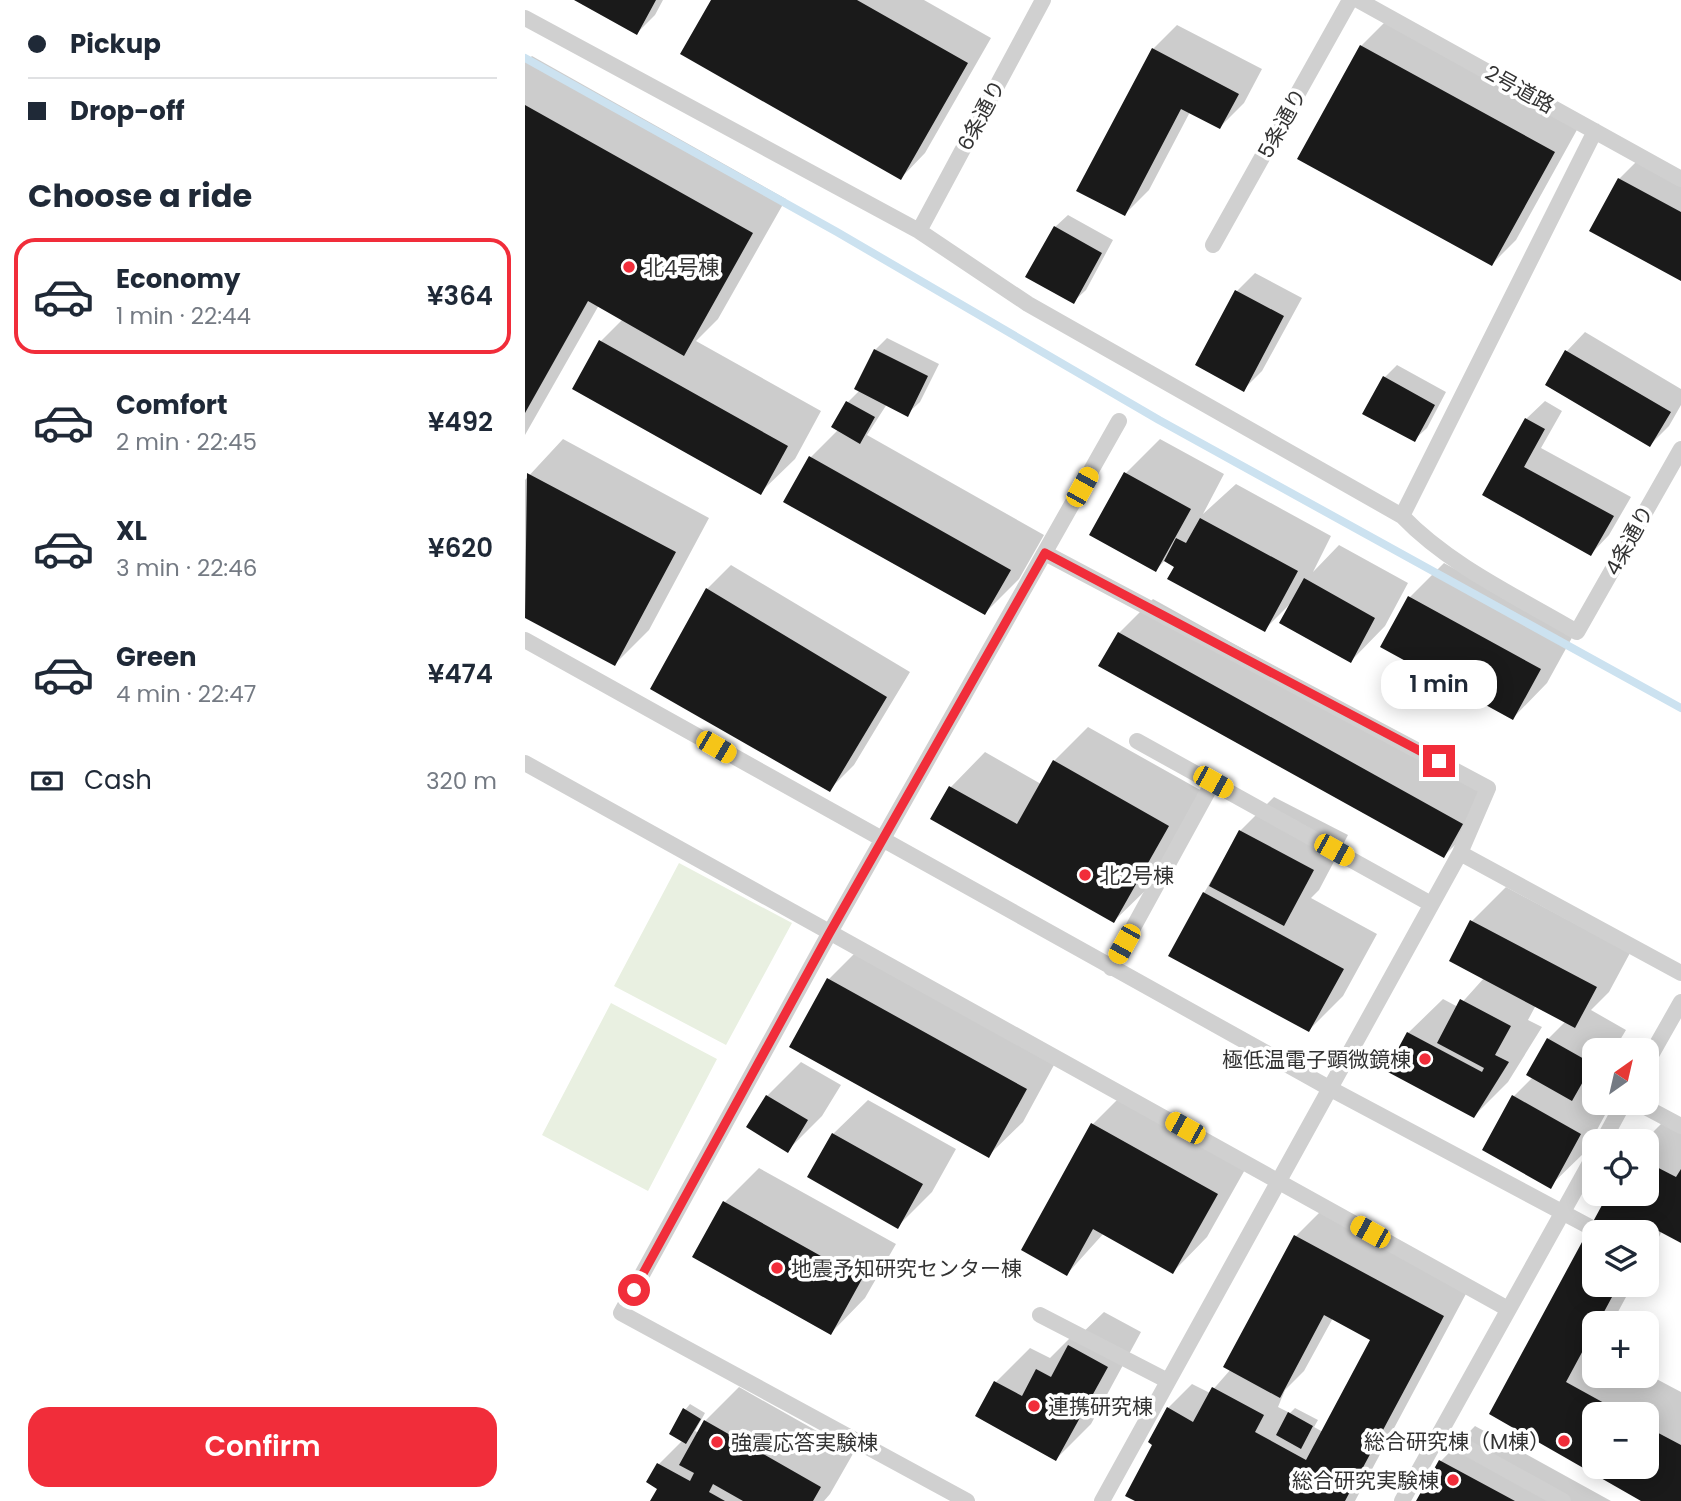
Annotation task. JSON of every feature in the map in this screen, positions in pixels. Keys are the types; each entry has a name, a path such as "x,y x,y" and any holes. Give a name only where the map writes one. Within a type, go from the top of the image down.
{"lane":[{"name":"6条通り","path":"919,230 1043,0"},
{"name":"5条通り","path":"1213,245 1350,0"},
{"name":"2号道路","path":"1358,0 1681,179"},
{"path":"525,18 919,230 1039,310 1402,516 1595,131"},
{"path":"967,1501 621,1313 829,934 1119,421"},
{"name":"4条通り","path":"1402,516 1424,538 1461,563 1577,632 1681,449"},
{"path":"1045,553 1488,788 1460,853 1102,1501"},
{"path":"525,640 1111,968 1582,1223"},
{"path":"1137,741 1431,904"},
{"path":"525,763 1508,1310"},
{"path":"1111,968 1213,782"},
{"path":"1460,853 1681,973"},
{"path":"1659,1041 1681,1002"},
{"path":"1659,1114 1681,1126"},
{"path":"1402,1501 1582,1177"},
{"path":"1040,1315 1168,1381"},
{"path":"1440,1433 1563,1501"}],"green space":[{"path":"679,863 792,923 726,1045 614,986"},
{"path":"611,1003 717,1059 648,1191 542,1135"}],"building":[{"path":"574,0 656,0 637,35"},
{"path":"711,0 857,0 968,63 901,180 680,54"},
{"path":"1360,45 1555,152 1492,266 1297,159"},
{"path":"1152,48 1239,94 1220,129 1181,109 1125,216 1076,191"},
{"name":"北4号棟","path":"525,105 753,233 684,356 588,301 525,413"},
{"path":"1618,178 1681,212 1681,281 1589,231"},
{"path":"1054,226 1102,253 1074,304 1025,277"},
{"path":"1235,290 1284,316 1244,392 1195,365"},
{"path":"599,340 788,446 761,495 572,389"},
{"path":"874,349 928,376 908,417 854,389"},
{"path":"1565,350 1671,412 1650,447 1545,385"},
{"path":"1383,376 1435,405 1415,442 1362,414"},
{"path":"846,401 875,417 860,444 831,427"},
{"path":"1525,418 1545,429 1524,467 1614,516 1591,556 1482,495"},
{"path":"809,456 1011,570 985,615 783,502"},
{"path":"1124,472 1191,509 1156,572 1089,535"},
{"path":"527,473 676,552 615,666 525,618"},
{"path":"1200,518 1298,571 1265,632 1167,579 1174,567 1164,561 1176,538 1186,543"},
{"path":"1304,578 1375,618 1351,663 1279,623"},
{"path":"706,588 887,697 830,792 650,689"},
{"path":"1408,596 1541,669 1513,720 1380,647"},
{"path":"1118,632 1463,824 1444,858 1098,666"},
{"name":"北2号棟","path":"1053,760 1169,826 1114,923 930,819 949,786 1017,824"},
{"path":"1239,830 1314,870 1284,926 1209,886"},
{"path":"1203,892 1344,969 1309,1032 1168,956"},
{"path":"1470,920 1597,987 1575,1028 1449,961"},
{"path":"827,978 1027,1089 989,1158 789,1047"},
{"name":"極低温電子顕微鏡棟","path":"1460,999 1511,1026 1495,1055 1509,1062 1474,1118 1386,1071 1407,1032 1482,1072 1484,1068 1437,1043"},
{"path":"1547,1038 1582,1058 1582,1083 1572,1101 1526,1075"},
{"path":"766,1095 808,1120 788,1153 746,1127"},
{"path":"1512,1095 1581,1134 1551,1189 1482,1150"},
{"path":"1091,1123 1218,1194 1173,1274 1093,1229 1067,1276 1021,1250"},
{"path":"832,1133 923,1184 898,1229 807,1177"},
{"path":"1659,1168 1676,1177 1681,1169 1681,1243 1659,1231 1659,1220 1594,1220 1602,1206 1659,1206"},
{"name":"地震予知研究センター棟","path":"723,1201 862,1279 831,1335 692,1257"},
{"path":"1294,1235 1444,1316 1345,1501 1135,1501 1125,1496 1152,1445 1148,1442 1167,1407 1193,1422 1212,1387 1264,1415 1255,1432 1306,1460 1370,1340 1324,1315 1280,1398 1223,1367"},
{"path":"1582,1242 1582,1297 1612,1297 1604,1311 1582,1311 1582,1352 1566,1382 1602,1402 1582,1402 1582,1467 1489,1414"},
{"name":"連携研究棟","path":"1068,1345 1108,1367 1056,1461 975,1416 994,1381 1022,1396 1036,1369 1051,1377"},
{"path":"683,1408 701,1419 686,1444 669,1434"},
{"path":"1288,1412 1313,1426 1301,1449 1276,1435"},
{"name":"強震応答実験棟","path":"704,1420 821,1487 813,1501 743,1501 713,1484 709,1492 725,1501 650,1501 657,1489 646,1482 657,1463 690,1481 694,1473 679,1465"},
{"path":"1659,1433 1681,1445 1681,1501 1641,1501 1603,1479 1659,1479"},
{"name":"総合研究実験棟","path":"1439,1460 1515,1501 1416,1501"}],"waterway":[{"path":"525,58 837,232 1159,420 1681,708"}],"place":[{"name":"北4号棟","path":"629,267"},
{"name":"北2号棟","path":"1085,875"},
{"name":"極低温電子顕微鏡棟","path":"1425,1059"},
{"name":"地震予知研究センター棟","path":"777,1268"},
{"name":"連携研究棟","path":"1034,1406"},
{"name":"総合研究棟（M棟）","path":"1564,1441"},
{"name":"強震応答実験棟","path":"717,1442"},
{"name":"総合研究実験棟","path":"1453,1480"}],"route":[{"path":"634,1290 829,934 1045,553 1439,761"}]}
